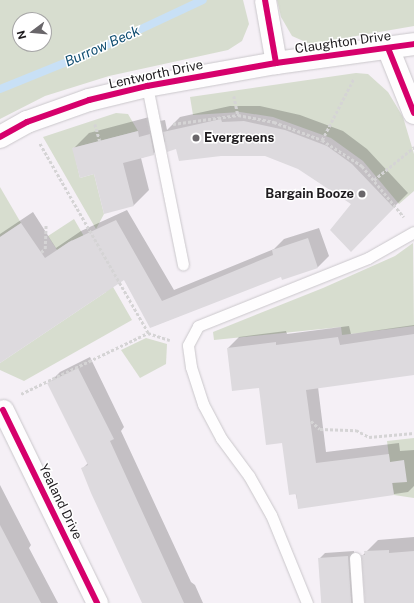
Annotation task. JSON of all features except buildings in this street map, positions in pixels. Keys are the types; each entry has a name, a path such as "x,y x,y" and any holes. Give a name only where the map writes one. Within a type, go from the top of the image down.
{"street":[{"path":"265,0 276,63"},
{"name":"Claughton Drive","path":"276,63 414,44"},
{"path":"378,49 414,113"},
{"name":"Lentworth Drive","path":"0,138 27,122 89,100 146,86 276,63"},
{"name":"Yealand Drive","path":"3,410 97,603"}],"lane":[{"path":"146,86 183,264"},
{"path":"307,603 271,515 248,476 221,438 203,404 191,366 188,345 198,326 368,258 412,228"},
{"path":"355,558 358,603"}],"path":[{"path":"322,140 378,49"},
{"path":"155,128 190,120 238,115 274,122 322,140 362,166 412,228"},
{"path":"3,410 24,391 148,333 27,122"},
{"path":"374,180 414,147"},
{"path":"41,252 45,249 46,225"},
{"path":"311,421 320,429 356,430 369,437 414,433"}],"shaded area":[{"path":"0,0 243,0 249,24 242,41 228,50 109,76 45,96 0,119"},
{"path":"277,0 414,0 414,26 310,44 292,36 281,17"},
{"path":"356,73 368,74 388,92 403,117 414,154 414,191 399,204 363,161 331,138 273,117 240,112 193,115 190,97"},
{"path":"116,113 128,114 138,131 73,148 80,178 94,174 104,214 96,229 43,137"},
{"path":"0,187 21,223 0,237"},
{"path":"74,219 132,320 24,381 0,370 0,363 106,292 72,240 57,250 48,236"},
{"path":"413,243 414,326 342,335 341,327 214,340 213,332 323,288 395,256"},
{"path":"146,338 167,344 166,364 140,378 121,350"},
{"path":"414,438 414,498 394,495 387,441"}],"waterway":[{"name":"Burrow Beck","path":"0,89 94,51 203,0"}],"cycle path":[{"path":"265,0 276,63"},
{"path":"0,137 27,122 89,100 147,86 276,63 414,44"},
{"path":"388,48 414,113"},
{"path":"3,410 97,603"}],"place":[{"name":"Evergreens","path":"196,138"},
{"name":"Bargain Booze","path":"362,194"}]}
